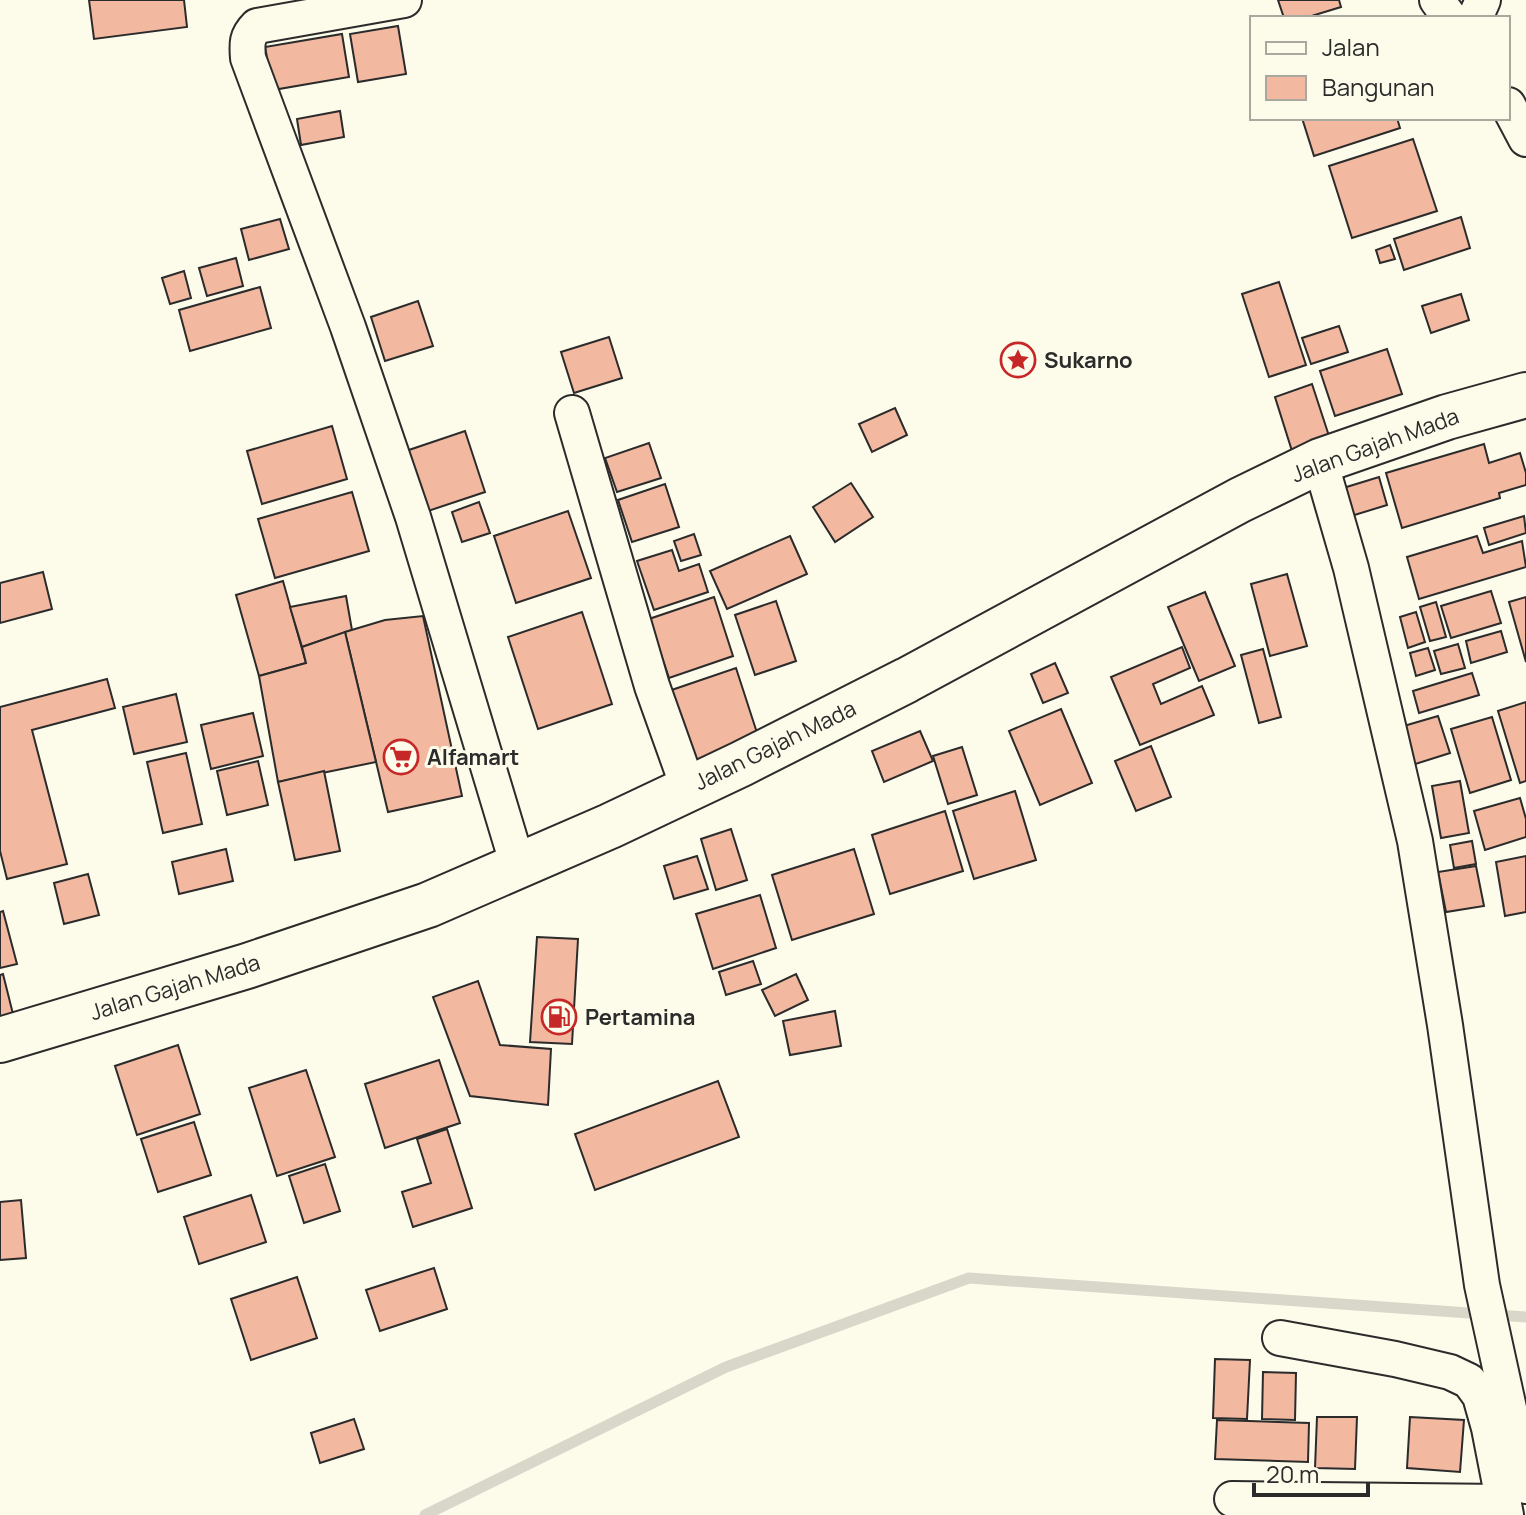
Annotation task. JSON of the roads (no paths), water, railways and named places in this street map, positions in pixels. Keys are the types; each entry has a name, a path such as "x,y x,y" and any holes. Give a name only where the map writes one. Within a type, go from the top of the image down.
{"highway":[{"name":"Jalan Gajah Mada","path":"0,1040 428,905 610,826 741,764 907,680 1172,536 1320,461 1447,417 1526,395"}],"street":[{"path":"404,0 257,26 247,41 248,58 354,342 399,474 518,866"},
{"path":"1510,109 1526,139"},
{"path":"572,413 652,686 688,787"},
{"path":"1320,461 1351,568 1415,841 1443,1010 1512,1501"},
{"path":"1280,1338 1395,1359 1450,1372 1469,1381 1480,1396 1512,1501"},
{"path":"1232,1499 1512,1501"}],"waterway":[{"path":"425,1515 726,1367 969,1278 1526,1317"}],"place":[{"name":"Sukarno","path":"1018,360"},
{"name":"Alfamart","path":"401,757"},
{"name":"Pertamina","path":"559,1017"}]}
